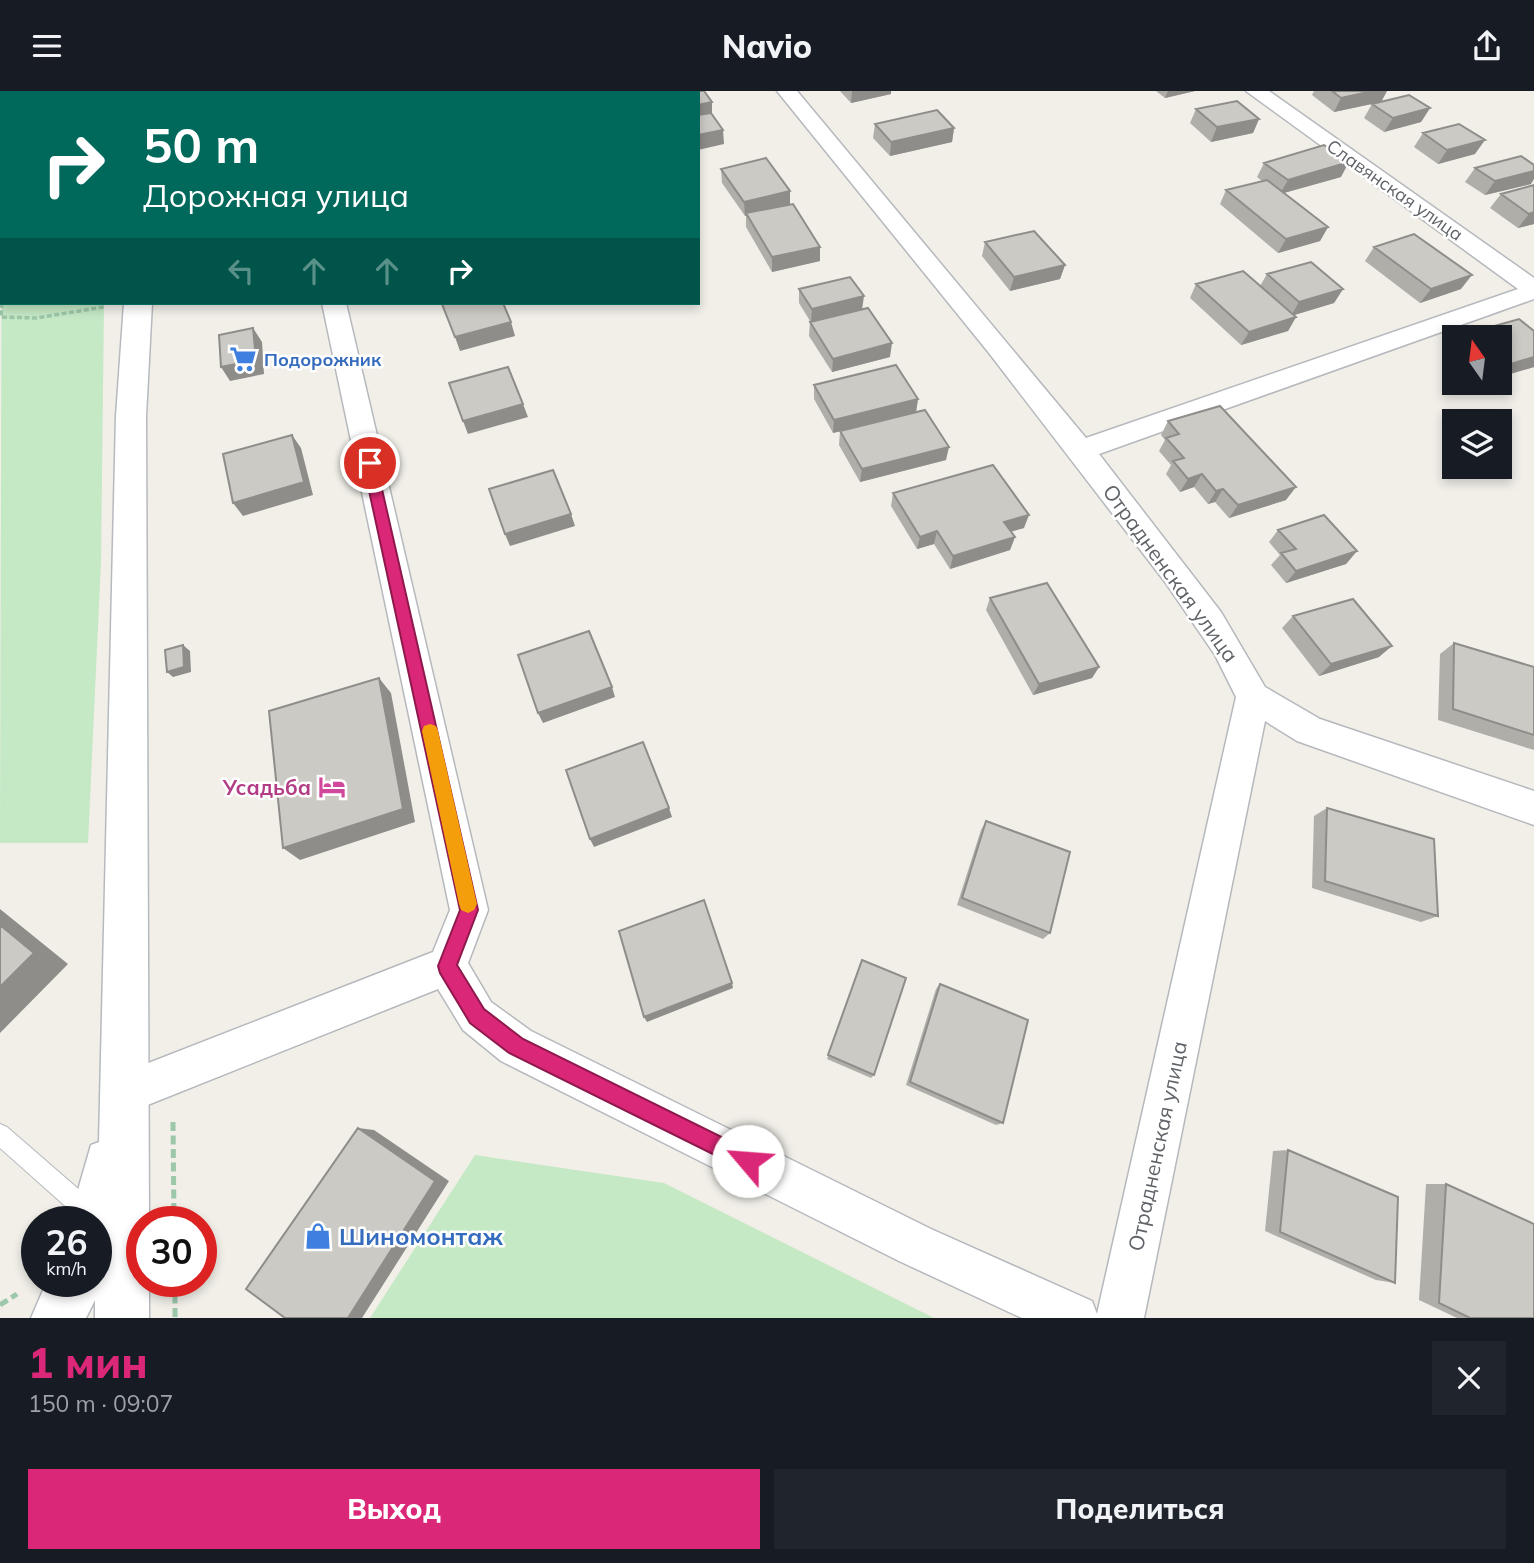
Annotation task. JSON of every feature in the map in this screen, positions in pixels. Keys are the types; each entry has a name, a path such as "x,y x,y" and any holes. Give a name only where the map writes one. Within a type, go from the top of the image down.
{"street":[{"name":"Отрадненская улица","path":"787,91 1081,450 1214,625 1240,667 1253,697 1120,1318"},
{"name":"Славянская улица","path":"1256,91 1534,290"},
{"path":"1081,450 1534,290"},
{"path":"122,305 131,416 131,727 122,1318"},
{"path":"125,1093 447,966 469,910 334,305"},
{"path":"1253,697 1309,730 1534,808"},
{"path":"447,966 477,1016 516,1046 582,1076 915,1245 1075,1318"},
{"path":"98,1206 125,1093"},
{"path":"58,1318 68,1297"}],"lane":[{"path":"0,1134 80,1206"}],"path":[{"path":"1,317 36,318 122,305"},
{"path":"175,1297 175,1318"}],"green space":[{"path":"1,305 104,305 101,562 88,843 0,843"},
{"path":"475,1155 664,1183 934,1318 370,1318"}],"building":[{"path":"700,91 704,91 712,102 700,105"},
{"path":"1332,91 1373,91 1341,98"},
{"path":"1409,95 1430,108 1393,118 1372,104"},
{"path":"1237,101 1259,119 1217,127 1196,109"},
{"path":"937,110 954,128 891,142 875,124"},
{"path":"711,113 723,130 700,135 700,115"},
{"path":"1459,124 1485,140 1447,150 1423,133"},
{"path":"1324,145 1349,162 1288,180 1264,163"},
{"path":"1521,156 1534,165 1534,171 1495,181 1475,168"},
{"path":"766,158 790,191 744,202 721,169"},
{"path":"1267,180 1328,227 1286,239 1226,190"},
{"path":"1534,185 1534,212 1529,214 1501,194"},
{"path":"793,204 820,247 772,257 746,213"},
{"path":"1034,231 1065,265 1014,277 985,242"},
{"path":"1414,234 1472,275 1431,289 1374,247"},
{"path":"1311,262 1343,289 1299,302 1267,274"},
{"path":"1243,271 1296,317 1249,332 1196,284"},
{"path":"850,277 864,296 812,309 799,289"},
{"path":"442,305 504,305 511,322 455,337"},
{"path":"868,308 892,343 833,359 810,322"},
{"path":"1519,319 1534,331 1534,357 1512,364 1512,325 1498,325"},
{"path":"253,328 256,360 221,367 219,335"},
{"path":"896,365 918,399 834,420 814,385"},
{"path":"508,367 523,404 463,421 449,383"},
{"path":"1220,406 1296,487 1238,505 1223,489 1216,491 1202,474 1188,479 1173,461 1184,458 1166,438 1179,434 1168,421"},
{"path":"925,410 949,447 862,469 840,431"},
{"path":"292,435 304,482 233,503 223,454"},
{"path":"993,465 1029,515 1004,522 1015,537 953,556 937,531 920,537 893,493"},
{"path":"553,470 571,514 505,534 489,489"},
{"path":"1324,515 1357,551 1296,571 1281,553 1296,549 1278,530"},
{"path":"1047,583 1099,667 1039,684 990,598"},
{"path":"1353,599 1392,646 1331,664 1293,616"},
{"path":"589,631 612,687 538,713 518,655"},
{"path":"1454,643 1534,667 1534,735 1453,709"},
{"path":"183,645 184,667 167,672 165,650"},
{"path":"379,678 403,809 283,848 269,711"},
{"path":"643,742 669,808 590,839 566,770"},
{"path":"1327,808 1434,839 1438,916 1325,881"},
{"path":"986,821 1070,852 1050,933 962,898"},
{"path":"704,900 732,983 644,1017 619,931"},
{"path":"0,925 34,953 0,987"},
{"path":"862,960 906,978 874,1075 828,1055"},
{"path":"940,984 1028,1020 1003,1123 910,1082"},
{"path":"358,1128 435,1181 348,1318 285,1318 246,1289"},
{"path":"1288,1150 1398,1197 1395,1283 1280,1232"},
{"path":"1446,1184 1534,1224 1534,1318 1470,1318 1439,1303"}],"slow traffic":[{"path":"430,731 468,904"}],"place":[{"name":"Подорожник","path":"243,359"},
{"name":"Усадьба","path":"332,787"},
{"name":"Шиномонтаж","path":"318,1236"}],"route":[{"path":"370,463 469,910 447,966 477,1016 516,1046 582,1076 748,1161"}]}
